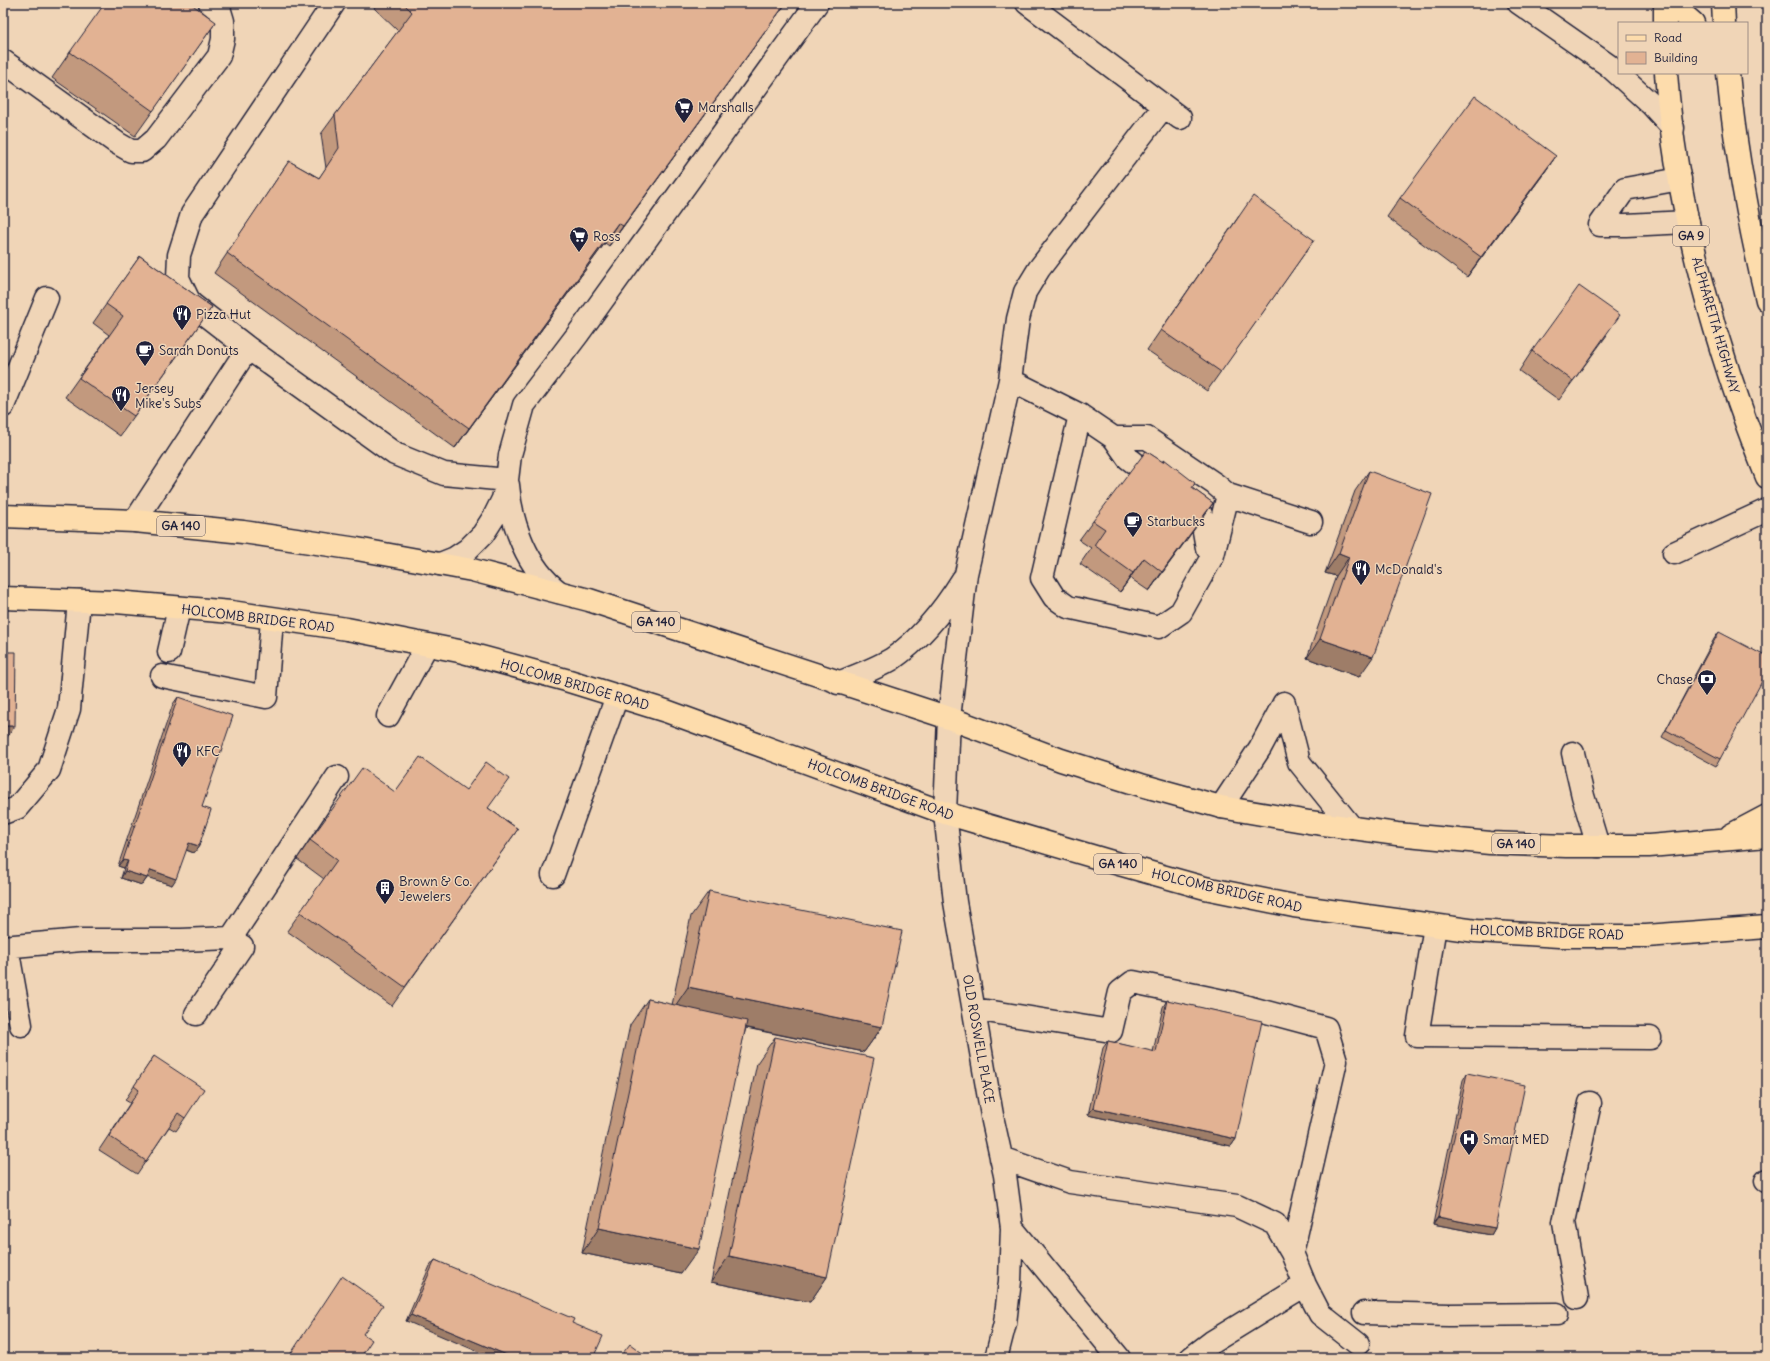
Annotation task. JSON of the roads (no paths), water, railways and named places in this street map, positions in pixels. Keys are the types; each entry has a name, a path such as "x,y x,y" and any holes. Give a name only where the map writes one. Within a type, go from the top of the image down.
{"main road":[{"path":"1665,3 1666,22"},
{"path":"1670,3 1692,22"},
{"path":"1723,3 1724,22"},
{"name":"ALPHARETTA HIGHWAY","path":"1666,74 1672,128 1688,222 1711,315 1735,394 1767,477"},
{"path":"1728,76 1736,144 1749,221 1767,300"},
{"name":"GA 140","path":"3,516 135,521 243,532 357,549 472,570 588,600 949,718 1076,764 1141,785 1221,807 1352,828 1490,843 1649,846 1767,836"},
{"name":"HOLCOMB BRIDGE ROAD","path":"3,598 116,602 231,612 347,629 427,644 558,678 666,711 945,812 1118,864 1205,888 1294,906 1476,931 1559,936 1646,936 1767,928"},
{"path":"1719,841 1767,816"}],"street":[{"path":"3,61 117,143 131,151 142,151 156,139 219,56 223,39 223,21 220,11 210,3"},
{"path":"334,3 192,214 179,255 178,278 190,303 248,348 395,454 444,474 507,480"},
{"path":"440,564 455,558 468,550 483,534 494,517 503,499 510,455 524,405 578,334 817,3"},
{"path":"838,682 865,672 891,659 912,642 952,597 966,574 1010,380 1018,319 1025,292 1039,269 1172,112 1027,3"},
{"path":"1520,3 1608,65 1652,105 1672,128"},
{"path":"1680,179 1625,189 1600,225 1626,226 1688,222"},
{"path":"3,406 47,298"},
{"path":"135,521 248,348"},
{"path":"1010,380 1080,415 1114,438 1128,458 1200,514 1207,548 1213,555"},
{"path":"1080,415 1042,578 1054,597 1068,607 1159,627 1181,612 1213,555 1228,495"},
{"path":"1114,438 1147,438 1215,484 1228,495 1311,522"},
{"path":"507,480 510,506 520,538 530,559 542,577 559,592"},
{"path":"1674,553 1767,510"},
{"name":"OLD ROSWELL PLACE","path":"966,574 949,718 945,812 955,902 993,1122 1005,1175 1012,1228 1010,1281 1005,1323 996,1358"},
{"path":"3,813 17,808 49,770 69,709 79,600"},
{"path":"169,652 179,608"},
{"path":"162,676 266,697 272,618"},
{"path":"388,716 427,644"},
{"path":"553,875 617,696"},
{"path":"1221,807 1260,748 1284,703 1299,762 1352,828"},
{"path":"1573,753 1583,796 1598,846"},
{"path":"22,1025 5,947 81,940 181,940 231,938 337,777"},
{"path":"1435,926 1417,1036 1650,1038"},
{"path":"196,1014 242,946"},
{"path":"974,1009 1110,1031 1120,992 1133,982 1233,1003 1326,1028 1336,1061 1292,1253"},
{"path":"1577,1298 1564,1222 1590,1103"},
{"path":"1001,1158 1070,1182 1237,1206 1275,1224 1292,1253 1305,1285 1320,1314 1358,1344"},
{"path":"1012,1228 1119,1358"},
{"path":"1191,1358 1212,1342 1305,1285"},
{"path":"1364,1314 1557,1314"}],"place":[{"name":"Marshalls","path":"684,124"},
{"name":"Ross","path":"579,253"},
{"name":"Pizza Hut","path":"182,331"},
{"name":"Sarah Donuts","path":"145,367"},
{"name":"Jersey Mike's Subs","path":"121,412"},
{"name":"Starbucks","path":"1133,538"},
{"name":"McDonald's","path":"1361,586"},
{"name":"Chase","path":"1707,696"},
{"name":"KFC","path":"182,768"},
{"name":"Brown & Co. Jewelers","path":"385,905"},
{"name":"Smart MED","path":"1469,1156"}]}
